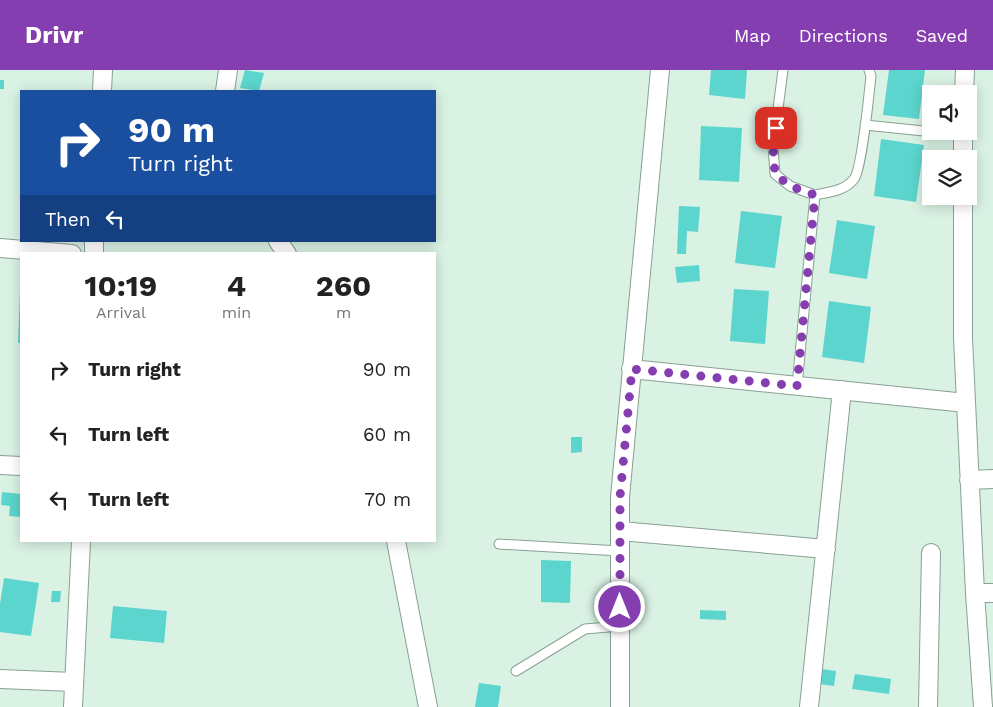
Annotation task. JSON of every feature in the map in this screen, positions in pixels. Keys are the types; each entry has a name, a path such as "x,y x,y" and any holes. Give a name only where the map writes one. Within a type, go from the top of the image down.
{"street":[{"path":"102,90 104,70"},
{"path":"225,90 228,70"},
{"path":"620,707 620,497 660,70"},
{"path":"964,85 965,70"},
{"path":"963,205 963,338 975,593 983,707"},
{"path":"0,248 48,252"},
{"path":"632,369 966,403"},
{"path":"809,707 842,390"},
{"path":"0,465 20,466"},
{"path":"969,480 993,479"},
{"path":"620,531 826,549"},
{"path":"73,707 80,542"},
{"path":"396,542 428,707"},
{"path":"928,707 931,553"},
{"path":"975,593 993,592"},
{"path":"0,679 74,682"}],"lane":[{"path":"783,70 773,147 775,174 790,186 815,195 842,189 855,179 862,148 871,76 870,70"},
{"path":"865,125 922,130"},
{"path":"797,386 815,195"},
{"path":"499,544 620,551"},
{"path":"516,671 585,629 620,626"}],"building":[{"path":"245,70 264,73 259,90 240,88"},
{"path":"711,70 747,70 745,99 709,95"},
{"path":"889,70 925,70 919,119 883,115"},
{"path":"0,80 4,80 4,89 0,89"},
{"path":"701,126 742,128 739,182 699,180"},
{"path":"881,139 924,145 916,202 874,196"},
{"path":"679,206 700,207 698,232 687,231 686,254 677,254"},
{"path":"741,211 782,216 775,268 735,263"},
{"path":"837,220 875,226 867,279 829,273"},
{"path":"699,265 700,281 677,283 675,267"},
{"path":"734,289 769,291 765,344 730,341"},
{"path":"20,292 20,343 18,343"},
{"path":"829,301 871,307 864,363 822,357"},
{"path":"571,437 582,437 582,452 571,453"},
{"path":"2,492 20,494 20,517 9,516 10,506 1,505"},
{"path":"541,560 571,561 570,603 541,602"},
{"path":"4,578 39,583 31,636 0,632 0,604"},
{"path":"52,591 61,591 60,602 51,602"},
{"path":"113,606 167,611 164,643 110,638"},
{"path":"700,610 726,611 726,620 700,619"},
{"path":"822,669 836,671 834,686 819,684"},
{"path":"855,674 891,679 889,694 852,689"},
{"path":"479,683 501,686 498,707 475,707"}],"route":[{"path":"620,607 620,497 632,369 797,386 815,195 790,186 775,174 773,147 776,128"}]}
